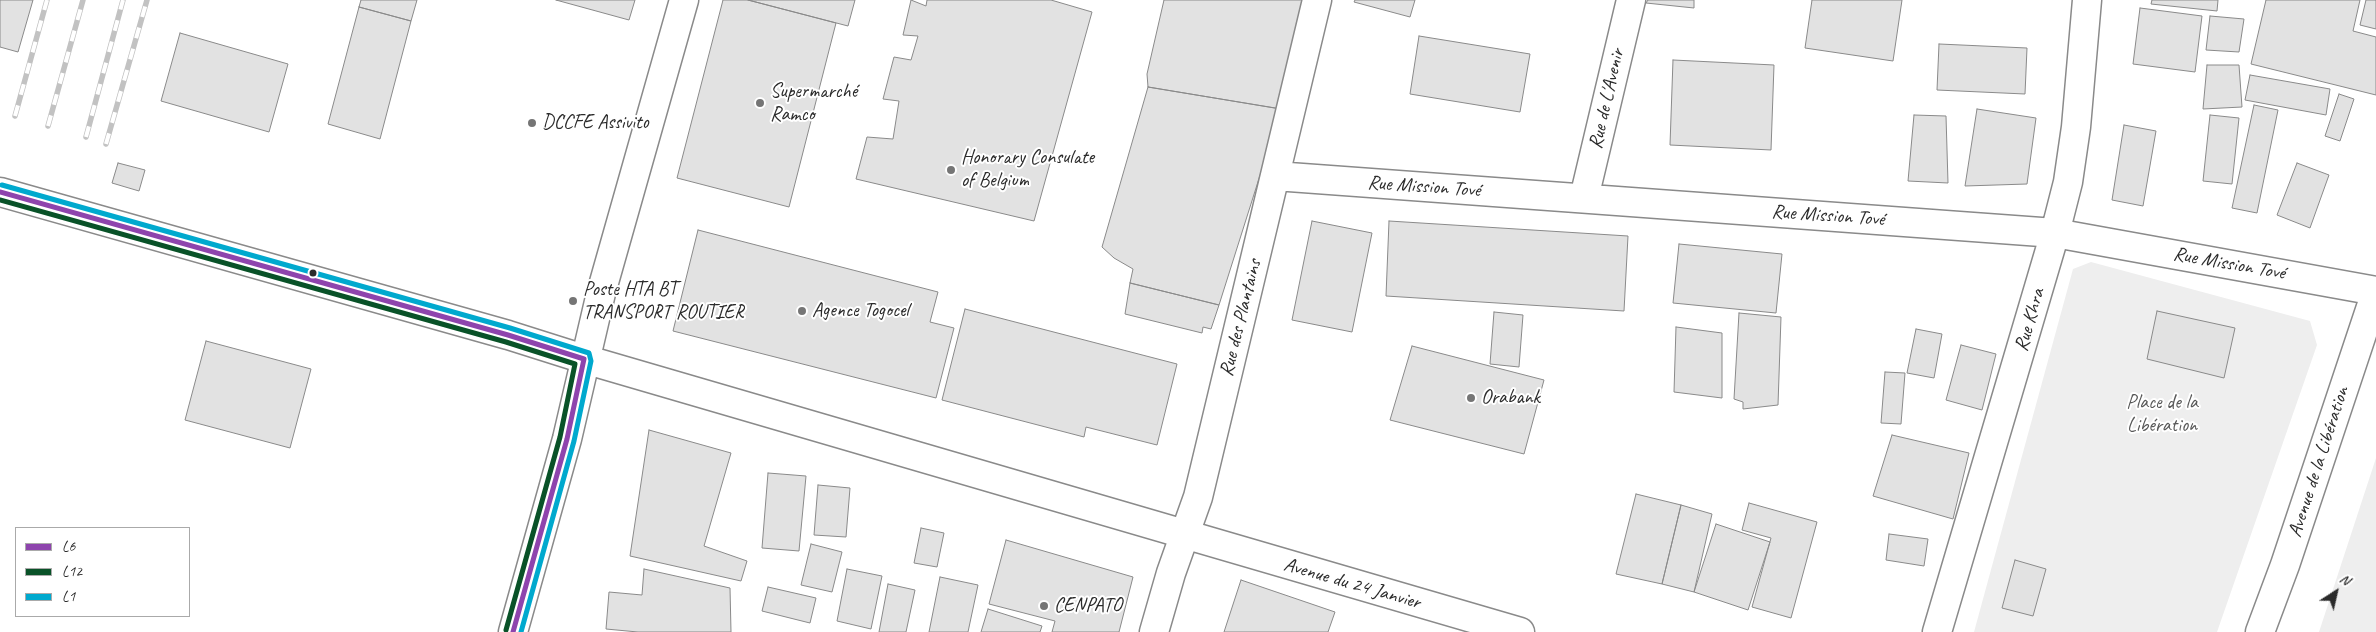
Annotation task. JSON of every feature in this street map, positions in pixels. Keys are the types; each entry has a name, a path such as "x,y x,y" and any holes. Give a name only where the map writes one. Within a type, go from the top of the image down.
{"street":[{"path":"514,632 567,439 584,359 684,0"},
{"name":"Rue des Plantains","path":"1154,632 1198,497 1317,0"},
{"name":"Rue de L'Avenir","path":"1584,198 1630,0"},
{"name":"Rue Khra","path":"1937,632 2055,233 2068,182 2076,127 2087,0"},
{"name":"Rue Mission Tové","path":"1275,176 2055,233 2376,291"},
{"path":"0,192 508,335 584,359"},
{"name":"Avenue de la Libération","path":"2260,632 2285,564 2376,291"},
{"name":"Avenue du 24 Janvier","path":"584,359 1520,632"}],"shaded area":[{"name":"Place de la Libération","path":"2091,262 2310,321 2317,345 2217,632 1974,632 2073,269"},
{"path":"2376,458 2376,632 2319,632"}],"building":[{"path":"0,0 33,0 18,52 0,47"},
{"path":"361,0 417,0 411,21 359,7"},
{"path":"556,0 635,0 629,20"},
{"path":"723,0 748,0 836,23 789,207 677,178"},
{"path":"748,0 855,0 848,26"},
{"path":"911,0 926,6 927,0 1051,0 1092,12 1034,221 856,179 867,137 893,139 899,101 883,99 894,57 911,60 918,36 903,35"},
{"path":"1164,0 1308,0 1281,109 1148,87 1147,74"},
{"path":"1355,0 1415,0 1410,17 1354,2"},
{"path":"1648,0 1694,0 1694,8 1646,3"},
{"path":"1812,0 1902,0 1893,61 1805,48"},
{"path":"2152,0 2218,0 2217,11 2151,4"},
{"path":"2266,0 2360,0 2353,31 2376,37 2376,95 2251,64"},
{"path":"2366,0 2376,0 2376,29 2360,25"},
{"path":"359,7 411,21 380,139 328,124"},
{"path":"2140,8 2202,16 2195,72 2133,64"},
{"path":"2210,16 2244,19 2239,52 2206,50"},
{"path":"180,33 288,64 269,132 161,101"},
{"path":"1419,36 1530,54 1520,112 1410,94"},
{"path":"1939,44 2027,48 2025,94 1937,90"},
{"path":"1673,60 1774,65 1771,150 1670,145"},
{"path":"2207,65 2239,65 2242,107 2203,109"},
{"path":"2250,75 2330,89 2326,115 2245,100"},
{"path":"1148,87 1281,109 1219,305 1130,283 1133,269 1114,258 1102,247"},
{"path":"2339,94 2354,99 2340,141 2325,136"},
{"path":"2254,105 2278,110 2257,213 2232,208"},
{"path":"1977,109 2036,118 2027,184 1965,186"},
{"path":"1914,115 1946,116 1948,183 1908,181"},
{"path":"2210,115 2239,118 2232,184 2203,181"},
{"path":"2124,125 2156,131 2143,206 2112,200"},
{"path":"118,163 145,170 139,191 112,183"},
{"path":"2297,163 2329,175 2310,228 2277,215"},
{"path":"1312,221 1372,233 1352,332 1292,320"},
{"path":"1389,221 1628,236 1624,311 1386,296"},
{"path":"698,230 938,292 930,322 954,328 936,398 673,331"},
{"path":"1679,244 1782,254 1776,313 1673,303"},
{"path":"1130,283 1219,305 1211,329 1203,327 1202,333 1125,314"},
{"path":"965,309 1177,364 1157,445 1086,427 1084,437 942,400"},
{"path":"2157,311 2235,328 2224,378 2147,359"},
{"path":"1494,312 1523,315 1519,367 1490,364"},
{"path":"1739,313 1781,317 1778,405 1743,409 1743,402 1734,399"},
{"path":"1676,327 1722,333 1722,398 1674,392"},
{"path":"1916,329 1942,334 1934,378 1907,373"},
{"path":"206,341 311,369 290,448 185,420"},
{"path":"1961,345 1996,354 1982,410 1946,400"},
{"path":"1412,346 1544,380 1524,454 1390,420"},
{"path":"1885,372 1905,373 1901,424 1881,423"},
{"path":"649,430 731,453 704,546 747,561 741,581 630,556"},
{"path":"1892,435 1969,453 1953,519 1873,496"},
{"path":"768,473 806,476 799,551 762,548"},
{"path":"818,485 850,488 846,537 814,535"},
{"path":"1636,494 1681,505 1662,584 1616,574"},
{"path":"1749,503 1817,522 1791,618 1752,607 1771,538 1742,530"},
{"path":"1681,505 1712,514 1694,592 1662,584"},
{"path":"1716,524 1770,542 1748,610 1694,592"},
{"path":"921,528 944,533 937,567 914,563"},
{"path":"1889,534 1928,539 1924,566 1886,560"},
{"path":"1006,540 1133,577 1119,632 1052,632 1055,621 989,604"},
{"path":"811,544 842,552 832,592 801,585"},
{"path":"2015,560 2046,569 2033,616 2002,608"},
{"path":"644,569 730,588 731,632 638,632 606,629 609,592 642,595"},
{"path":"847,569 882,576 871,629 837,621"},
{"path":"940,577 978,585 968,632 929,632"},
{"path":"1241,580 1335,612 1328,632 1224,632"},
{"path":"888,584 915,590 906,632 879,632"},
{"path":"768,587 816,598 810,623 762,611"},
{"path":"988,609 1042,626 1040,632 981,632"}],"railway":[{"path":"15,116 47,0"},
{"path":"48,126 83,0"},
{"path":"86,137 123,0"},
{"path":"106,144 147,0"}],"transit line":[{"name":"L1","path":"2,185 510,328 589,353 591,361 574,441 521,632"},
{"name":"L6","path":"0,192 508,335 584,359"},
{"name":"L12","path":"0,200 506,342 575,364 560,437 506,630"},
{"name":"L6","path":"513,632 567,439 584,359"}],"place":[{"name":"Supermarché Ramco","path":"760,103"},
{"name":"DCCFE Assivito","path":"532,123"},
{"name":"Honorary Consulate of Belgium","path":"951,170"},
{"name":"Poste HTA BT TRANSPORT ROUTIER","path":"573,301"},
{"name":"Agence Togocel","path":"802,311"},
{"name":"Orabank","path":"1471,398"},
{"name":"CENPATO","path":"1044,606"}]}
